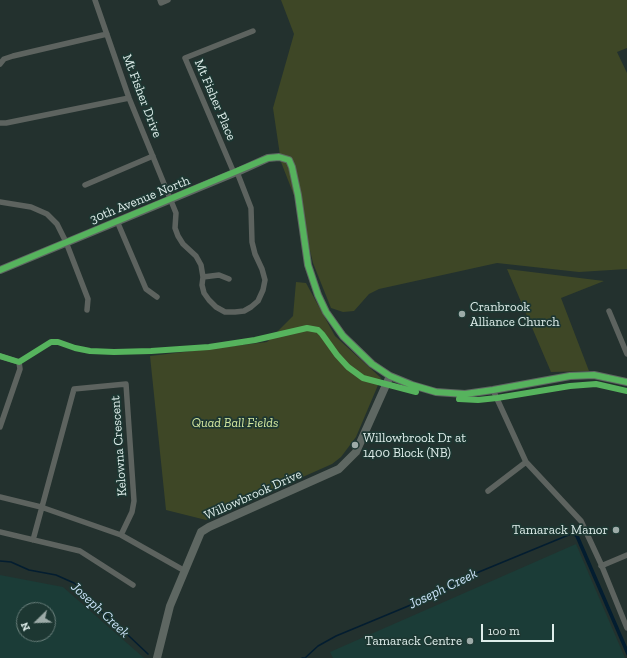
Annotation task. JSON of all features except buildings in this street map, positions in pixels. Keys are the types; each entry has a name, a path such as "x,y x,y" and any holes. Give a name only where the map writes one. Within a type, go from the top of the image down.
{"street":[{"name":"Mt Fisher Drive","path":"95,0 129,98 176,213 175,228 178,236 183,244 196,256 203,277 202,285 204,293 216,307 225,312 244,311 252,307 258,300 263,290 265,280 252,242 251,208 236,172"},
{"path":"160,0 161,3 168,0"},
{"name":"Mt Fisher Place","path":"236,172 185,58 253,31"},
{"path":"0,64 4,59 13,56 107,34"},
{"path":"0,123 129,98"},
{"path":"85,185 153,156"},
{"name":"30th Avenue North","path":"0,270 268,158 279,157 288,160 292,167 298,195 308,265 318,295 326,312 343,336 372,364 390,376"},
{"path":"0,202 31,207 47,214 57,224 66,242 88,299 87,310"},
{"path":"117,221 146,289 157,298"},
{"path":"203,277 220,275 229,279"},
{"path":"609,311 627,354"},
{"path":"0,356 19,362 20,369 0,427"},
{"path":"390,376 412,385 436,392 465,394 570,376 594,375 627,382"},
{"name":"Willowbrook Drive","path":"157,658 170,606 201,532 209,527 339,469 349,461 356,452 390,376"},
{"name":"Kelowna Crescent","path":"41,507 74,389 126,384 134,500 132,512 121,535"},
{"path":"493,390 526,462 581,521 627,626"},
{"path":"488,491 526,462"},
{"path":"0,497 41,507 121,535 184,571"},
{"path":"33,540 41,507"},
{"path":"0,532 80,551 133,586"},
{"path":"601,566 627,555"}],"shaded area":[{"path":"575,536 579,536 627,647 627,656"},
{"path":"576,544 625,658 333,658 330,652"},
{"path":"0,575 63,587 144,658 0,658"}],"green space":[{"path":"281,0 627,0 627,48 617,52 627,73 627,269 579,272 497,263 379,289 369,294 354,311 343,312 331,308 313,263 302,216 281,162 273,108 294,34"},
{"path":"507,269 604,281 561,298 589,371 551,372"},
{"name":"Quad Ball Fields","path":"296,282 306,283 335,336 381,378 356,437 341,457 332,464 206,520 166,510 150,356 267,342 293,316"}],"waterway":[{"name":"Joseph Creek","path":"302,658 305,658 318,646 336,636 442,592 457,581 571,534 576,536"},
{"name":"Joseph Creek","path":"0,561 11,562 29,570 56,575 74,583 82,590 95,607 112,620 148,654"}],"cycle path":[{"path":"0,270 268,158 279,157 289,160 292,167 298,195 308,265 318,295 326,312 343,336 372,364 390,376 412,385 436,392 465,394 570,376 594,375 627,382"},
{"path":"0,356 19,362 51,342 58,342 90,351 114,352 209,347 255,340 307,328 318,330 348,367 363,378 416,392"},
{"path":"459,399 478,400 497,398 570,386 596,384 627,391"}],"place":[{"name":"Cranbrook Alliance Church","path":"462,314"},
{"name":"Willowbrook Dr at 1400 Block (NB)","path":"355,445"},
{"name":"Tamarack Manor","path":"616,530"},
{"name":"Tamarack Centre","path":"470,641"}]}
